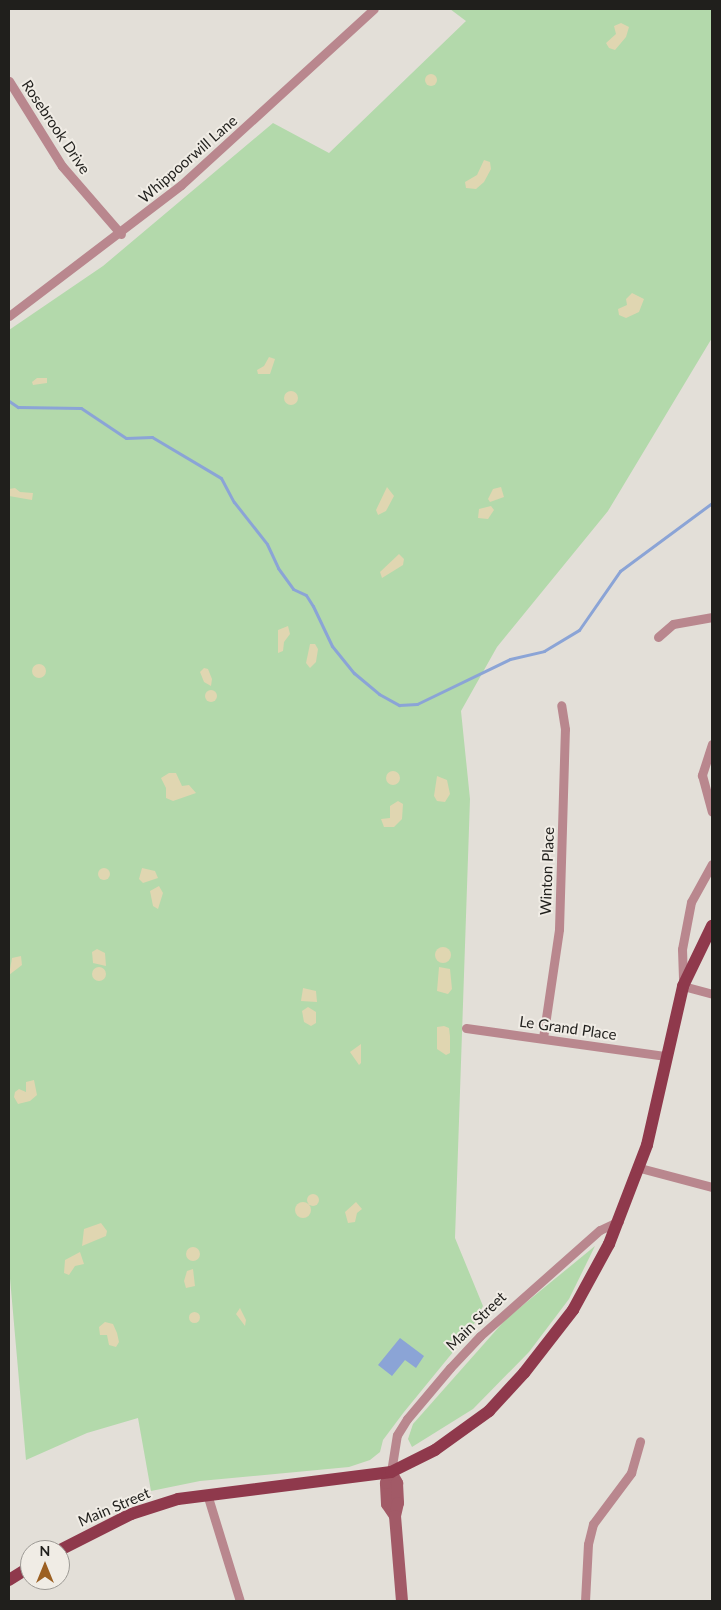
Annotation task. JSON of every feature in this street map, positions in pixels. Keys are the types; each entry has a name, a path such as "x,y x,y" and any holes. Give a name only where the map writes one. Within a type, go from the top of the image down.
{"main road":[{"name":"Main Street","path":"70,1545 131,1514 207,1494 329,1482 391,1472 456,1437 508,1392 573,1310 597,1269 620,1221 640,1168 683,986 712,926"},
{"path":"391,1472 397,1483 398,1503 395,1516 402,1601"},
{"path":"9,1580 20,1573"}],"street":[{"name":"Whippoorwill Lane","path":"9,316 121,234 228,144 374,9"},
{"name":"Rosebrook Drive","path":"9,80 62,166 121,234"},
{"path":"658,637 673,624 712,617"},
{"name":"Winton Place","path":"543,1038 559,929 565,729 561,704"},
{"path":"712,744 702,775 712,812"},
{"name":"Main Street","path":"683,986 682,949 686,921 697,889 712,864"},
{"path":"683,986 712,994"},
{"name":"Le Grand Place","path":"466,1028 666,1056"},
{"path":"640,1168 712,1188"},
{"name":"Main Street","path":"391,1472 397,1435 407,1419 450,1368 480,1336 600,1230 620,1221"},
{"path":"585,1601 588,1544 593,1524 631,1473 640,1441"},
{"path":"207,1494 240,1601"}],"green space":[{"path":"450,9 712,9 712,338 608,511 497,647 461,711 470,799 455,1238 483,1306 471,1330 383,1440 380,1452 370,1460 349,1467 200,1481 151,1491 138,1418 87,1433 26,1460 9,1267 9,330 103,266 273,123 329,153 466,21"},
{"path":"595,1246 569,1299 529,1352 473,1409 412,1447 408,1439 413,1424 506,1319"}],"sand":[{"path":"621,23 629,27 626,37 615,50 609,48 606,43 616,34 614,26"},
{"path":"433,74 436,75 436,85 429,86 426,85 425,78 426,75"},
{"path":"484,160 490,162 491,169 484,182 476,189 466,188 465,182 477,175"},
{"path":"632,293 644,299 639,312 626,318 619,315 618,309 627,305 626,299"},
{"path":"269,357 275,359 270,374 258,374 257,370 264,366"},
{"path":"37,378 47,378 47,383 33,385 32,382"},
{"path":"288,391 294,391 298,398 294,405 288,405 284,401 284,395"},
{"path":"387,487 394,496 386,511 378,515 376,510"},
{"path":"501,487 504,497 490,502 488,499 493,489"},
{"path":"15,488 20,492 33,493 32,500 9,496 9,489"},
{"path":"491,506 494,510 488,519 478,518 479,509"},
{"path":"399,554 404,559 403,565 382,578 380,572"},
{"path":"288,626 290,634 284,642 283,651 278,653 278,630"},
{"path":"310,644 315,644 318,649 316,662 310,668 306,663"},
{"path":"36,664 42,664 46,671 42,678 36,678 32,674 32,668"},
{"path":"204,668 208,669 212,679 211,686 204,682 200,672"},
{"path":"213,690 216,691 216,701 209,702 206,701 205,694 206,691"},
{"path":"393,771 398,773 400,778 398,783 393,785 388,783 386,778 388,773"},
{"path":"169,773 176,773 182,786 189,785 196,793 173,801 166,798 166,788 161,778"},
{"path":"437,776 447,780 450,794 445,802 437,801 434,796"},
{"path":"398,801 403,804 402,819 394,827 384,827 381,819 390,818 390,806"},
{"path":"102,868 106,868 110,874 106,880 102,880 98,876 98,872"},
{"path":"142,868 155,871 158,878 143,883 139,879"},
{"path":"159,886 163,893 158,909 153,906 150,891"},
{"path":"440,947 446,947 451,952 449,961 440,963 435,958 435,952"},
{"path":"97,949 105,953 106,966 93,963 92,952"},
{"path":"21,956 22,965 9,975 12,958"},
{"path":"99,967 104,969 106,974 104,979 99,981 94,979 92,974 94,969"},
{"path":"439,967 450,969 452,989 448,994 437,991"},
{"path":"303,988 316,991 317,1002 301,1001"},
{"path":"308,1007 316,1012 316,1023 311,1026 304,1022 302,1011"},
{"path":"444,1026 449,1028 450,1036 450,1053 446,1055 437,1049 437,1027"},
{"path":"361,1044 361,1063 359,1065 350,1052"},
{"path":"34,1080 37,1095 30,1101 18,1104 14,1097 15,1092 19,1089 26,1092 26,1082"},
{"path":"311,1194 315,1194 319,1200 315,1206 311,1206 307,1202 307,1198"},
{"path":"303,1202 311,1210 303,1218 295,1210"},
{"path":"356,1202 362,1209 357,1213 355,1222 348,1223 345,1212"},
{"path":"101,1223 107,1231 106,1236 82,1246 84,1229"},
{"path":"193,1247 198,1249 200,1254 198,1259 193,1261 188,1259 186,1254 188,1249"},
{"path":"80,1252 84,1264 75,1266 69,1275 64,1273 65,1260"},
{"path":"193,1269 195,1286 186,1288 184,1281 187,1271"},
{"path":"240,1308 246,1320 245,1326 236,1314"},
{"path":"194,1311 200,1317 194,1323 188,1317"},
{"path":"105,1322 113,1324 117,1333 119,1342 116,1347 109,1345 107,1335 100,1335 99,1327"}],"water":[{"path":"400,1338 424,1356 416,1368 405,1360 392,1376 378,1365"}],"waterway":[{"path":"9,401 18,407 81,408 126,438 152,437 221,478 234,502 267,544 278,568 293,589 306,595 332,646 354,673 379,694 399,705 417,704 510,659 544,651 579,630 620,571 712,503"}]}
